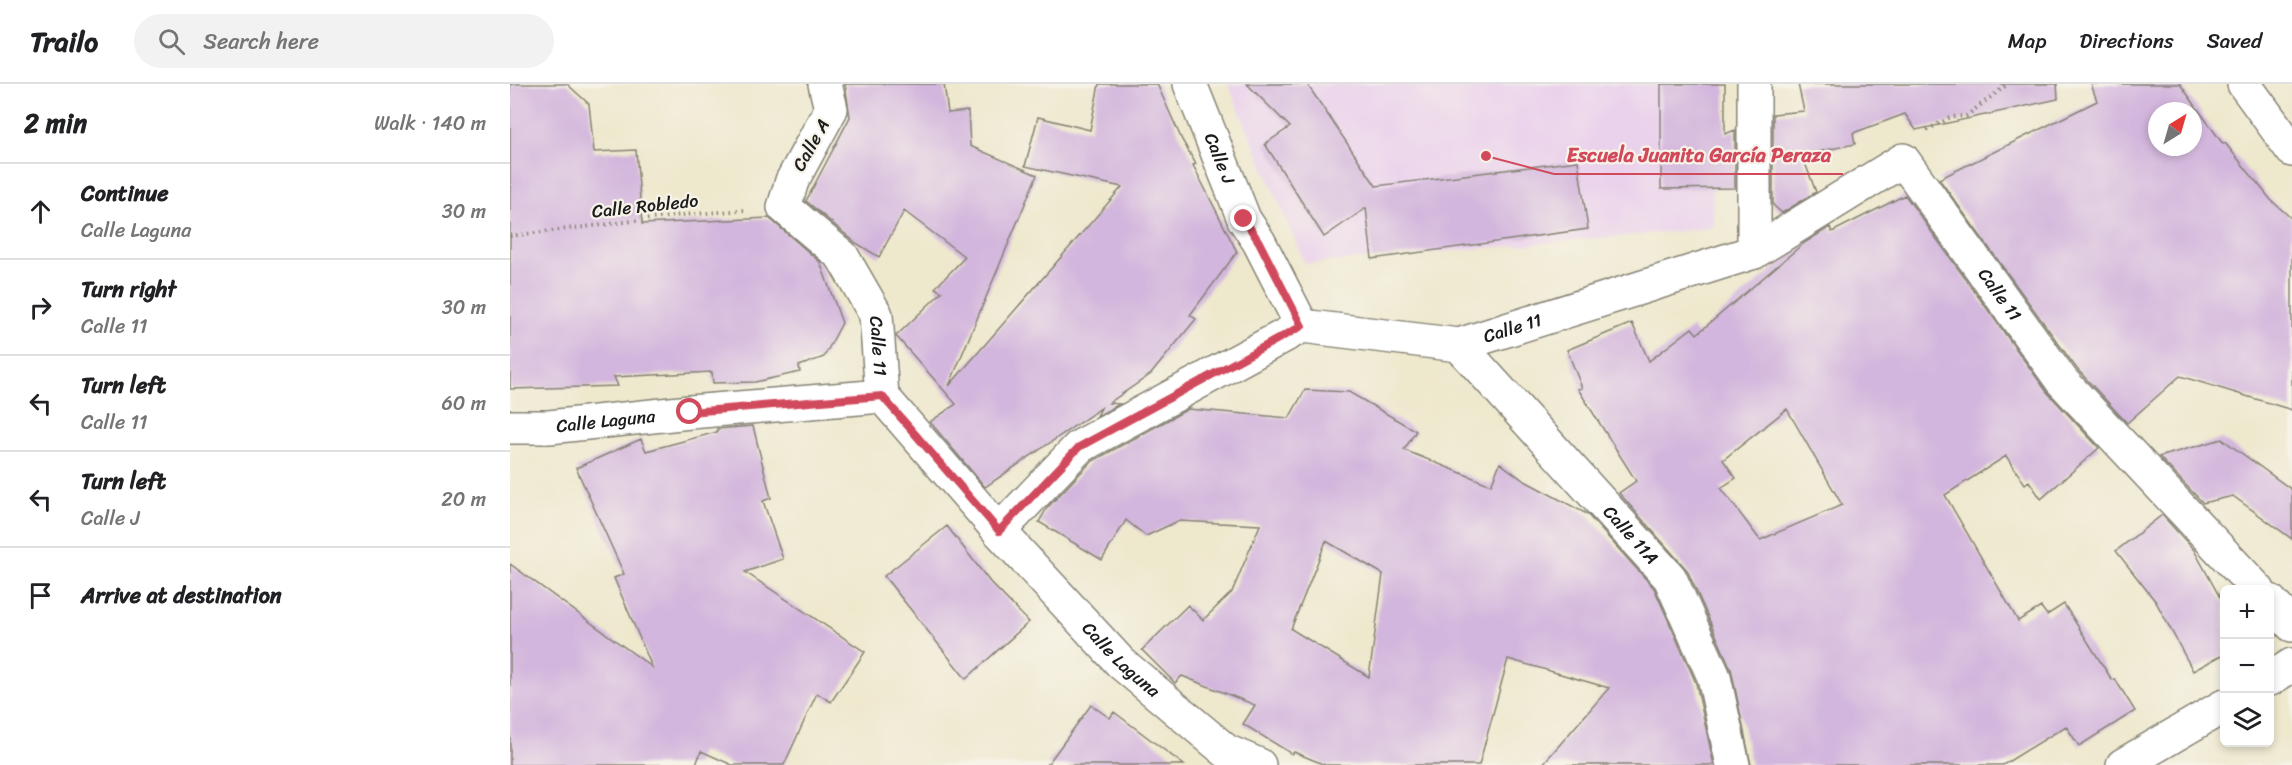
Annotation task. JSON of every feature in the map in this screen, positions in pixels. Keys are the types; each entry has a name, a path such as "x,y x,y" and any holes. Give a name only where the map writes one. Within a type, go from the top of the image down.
{"street":[{"name":"Calle A","path":"784,207 792,181 831,109 825,84"},
{"name":"Calle J","path":"1190,84 1244,219 1259,242 1302,326"},
{"path":"1754,84 1754,252"},
{"path":"2244,84 2292,150"},
{"name":"Calle 11","path":"1302,326 1459,345 1754,252 1903,160 2062,381 2253,585"},
{"name":"Calle 11","path":"784,207 842,256 876,315 882,396 999,531"},
{"path":"999,531 1079,447 1302,326"},
{"name":"Calle 11A","path":"1459,345 1670,578 1714,677 1733,765"},
{"name":"Calle Laguna","path":"510,427 549,427 690,412 882,396"},
{"name":"Calle Laguna","path":"999,531 1121,663 1226,751 1259,765"},
{"path":"2274,606 2292,625"},
{"path":"2274,676 2292,665"},
{"path":"2124,765 2220,708"}],"path":[{"path":"1903,160 1922,132 1951,117 1966,116 2008,84"},
{"name":"Calle Robledo","path":"510,236 683,215 784,207"}],"shaded area":[{"path":"1228,84 1713,84 1713,228 1305,264"}],"building":[{"path":"510,84 567,84 589,104 594,152 636,150 642,224 769,218 820,262 842,323 824,357 799,366 800,372 755,382 713,383 712,372 614,377 618,386 510,389"},
{"path":"845,84 944,84 948,113 968,111 970,146 1037,175 949,386 1122,187 1025,166 1038,117 1090,130 1099,84 1157,84 1182,140 1196,164 1193,165 1237,252 1190,315 1196,319 1151,374 1109,403 1120,404 1097,416 1101,408 985,487 930,422 956,404 896,336 942,292 935,288 965,257 904,211 879,257 856,243 806,201 850,117"},
{"path":"1247,84 1307,84 1376,186 1578,161 1588,229 1372,259 1366,208 1324,237 1265,144 1290,127"},
{"path":"1661,84 1725,84 1725,134 1735,130 1735,188 1661,189"},
{"path":"1798,84 2057,84 2058,99 1916,130 1905,114 1853,133 1855,144 1802,155 1816,192 1782,213 1773,205 1773,114 1804,111"},
{"path":"2091,84 2180,84 2193,102 2148,102 2148,156 2202,156 2202,115 2223,144 2225,143 2271,200 2292,219 2292,410 2180,376 2127,423 2077,369 1939,179 2097,101"},
{"path":"1905,195 2047,392 2099,448 2041,499 2029,481 2025,484 2006,456 1945,495 2018,621 2041,607 2047,615 2064,604 2112,680 2115,679 2135,711 2079,746 2066,726 2003,765 1751,765 1731,669 1687,570 1619,493 1636,481 1578,389 1582,388 1567,350 1632,323 1649,361 1692,328 1697,334 1804,243 1830,227 1832,232","holes":["1787,409 1842,505 1760,540 1721,488 1736,478 1723,460"]},
{"path":"1305,390 1349,392 1416,431 1404,450 1491,485 1500,463 1523,480 1587,514 1654,588 1696,683 1714,765 1542,765 1609,688 1508,659 1479,765 1325,765 1294,752 1292,754 1243,724 1255,705 1182,676 1175,683 1142,650 1188,605 1203,620 1232,592 1260,525 1178,521 1146,536 1126,520 1102,560 1039,522 1047,508 1091,462 1188,409 1289,418","holes":["1326,541 1383,574 1369,677 1291,629"]},
{"path":"753,426 771,498 763,501 783,559 745,572 865,652 831,702 817,693 784,765 732,765 701,751 696,765 510,765 510,564 652,667 614,578 624,574 576,468 641,439 646,451 717,432 717,429"},
{"path":"2222,439 2292,490 2292,539 2233,496 2203,503 2159,457"},
{"path":"2162,515 2194,550 2220,598 2220,656 2193,671 2156,602 2116,551"},
{"path":"947,526 990,582 1029,622 966,679 884,576"},
{"path":"1091,705 1110,718 1114,712 1184,765 1047,765"}],"place":[{"name":"Escuela Juanita García Peraza","path":"1486,156"}],"route":[{"path":"690,412 882,396 999,531 1079,447 1302,326 1259,242 1244,219"}]}
